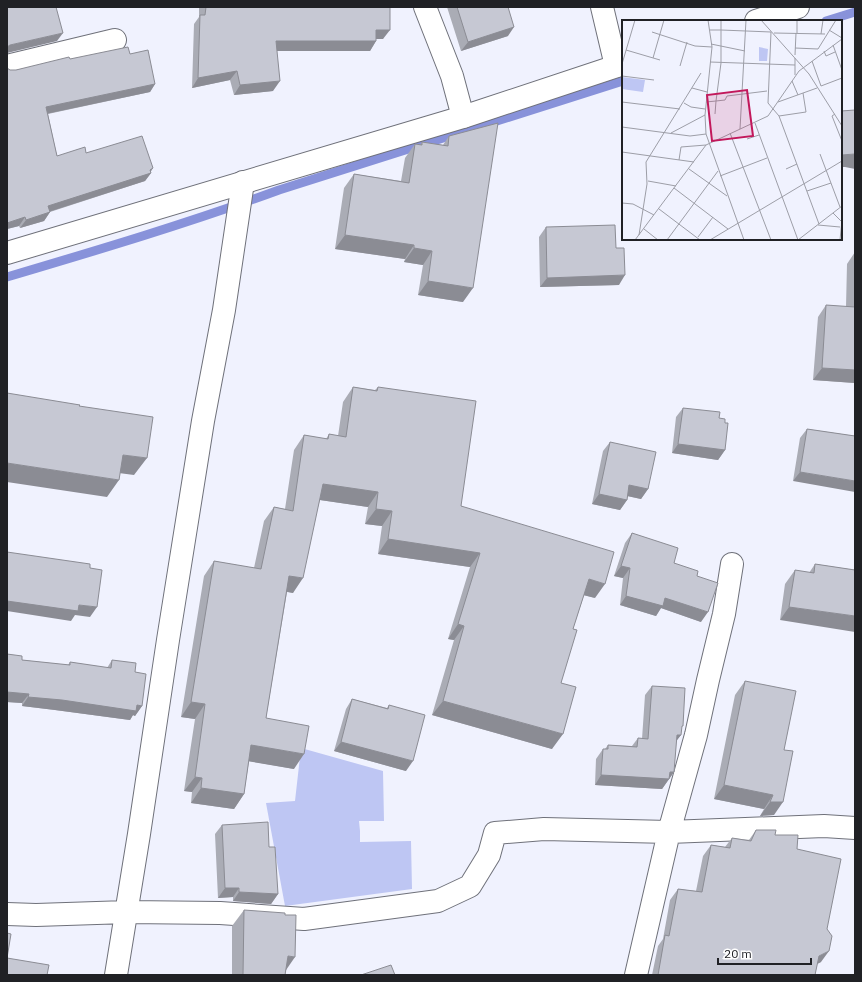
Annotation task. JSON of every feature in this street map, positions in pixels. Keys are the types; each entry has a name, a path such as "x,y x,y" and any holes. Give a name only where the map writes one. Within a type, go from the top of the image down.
{"street":[{"path":"425,7 452,76 463,117"},
{"path":"7,253 463,117 620,65 602,7"},
{"path":"762,15 798,7"},
{"path":"7,66 115,40"},
{"path":"116,975 127,912 169,633 224,310 243,182"},
{"path":"636,975 669,832 696,735 724,614 732,564"},
{"path":"7,914 36,915 127,912 220,913 304,919 438,901 470,886 489,855 495,833 544,829 669,832 824,826 855,828"}],"shaded area":[{"path":"301,748 383,771 384,821 359,821 360,842 411,841 412,889 285,906 266,803 295,801"}],"building":[{"path":"7,7 56,7 63,33 10,45 7,47"},
{"path":"206,7 390,7 390,30 376,30 376,41 276,41 280,81 240,85 237,71 198,78 200,15 205,15"},
{"path":"457,7 508,7 514,27 468,42"},
{"path":"128,47 130,54 148,50 155,84 46,107 57,156 85,147 86,153 142,136 153,168 150,170 151,173 48,206 50,212 26,220 25,217 7,223 7,68 10,70 16,70 69,57 70,59"},
{"path":"855,110 855,154 842,155 842,111"},
{"path":"498,123 473,288 428,281 432,251 414,248 414,245 345,235 354,174 409,183 415,144 422,145 422,142 448,146 449,136"},
{"path":"615,225 616,248 624,248 625,275 547,278 546,227"},
{"path":"826,305 855,307 855,370 822,368"},
{"path":"353,387 377,391 378,387 476,401 461,506 614,552 605,584 589,579 573,629 577,630 561,683 576,687 563,734 443,701 464,626 458,624 480,553 388,539 392,511 376,509 378,492 323,484 303,578 289,576 266,718 309,726 304,754 251,745 244,794 201,788 202,778 195,777 205,704 191,702 214,561 261,569 274,507 293,511 304,435 328,439 329,434 346,437"},
{"path":"7,393 153,417 147,458 123,455 119,480 7,463"},
{"path":"683,408 720,412 719,418 725,419 725,423 728,423 725,450 678,444"},
{"path":"807,429 855,436 855,481 800,472"},
{"path":"610,442 656,452 648,489 629,485 627,500 599,494"},
{"path":"632,533 678,548 674,563 698,571 697,576 718,583 708,612 665,598 663,606 626,596 630,568 621,566"},
{"path":"7,552 90,564 90,568 102,570 97,607 79,605 78,611 7,601"},
{"path":"815,564 855,570 855,616 789,607 795,570 814,573"},
{"path":"7,654 22,656 22,660 70,665 70,662 111,668 112,660 136,663 135,672 146,674 142,706 137,705 136,711 62,700 28,697 29,694 7,692"},
{"path":"745,681 796,691 784,750 793,751 783,802 770,802 773,795 724,785"},
{"path":"652,686 685,688 683,726 681,735 677,735 674,772 670,772 669,779 601,775 603,749 608,749 608,745 637,747 638,738 648,739"},
{"path":"352,699 388,709 389,705 425,715 413,761 341,742"},
{"path":"268,822 269,847 275,847 278,894 239,892 239,888 225,888 222,825"},
{"path":"756,830 776,830 775,835 798,835 797,849 841,859 827,929 832,936 829,951 819,956 815,975 658,975 665,935 669,936 678,889 702,892 711,845 730,848 732,838 751,841"},
{"path":"244,910 296,915 295,957 288,956 285,975 243,975"},
{"path":"7,933 11,934 7,958"},
{"path":"7,958 49,965 47,975 7,975"},
{"path":"391,965 395,975 361,975"}],"waterway":[{"path":"829,20 855,12"},
{"path":"7,277 143,236 279,190 622,81"}]}
